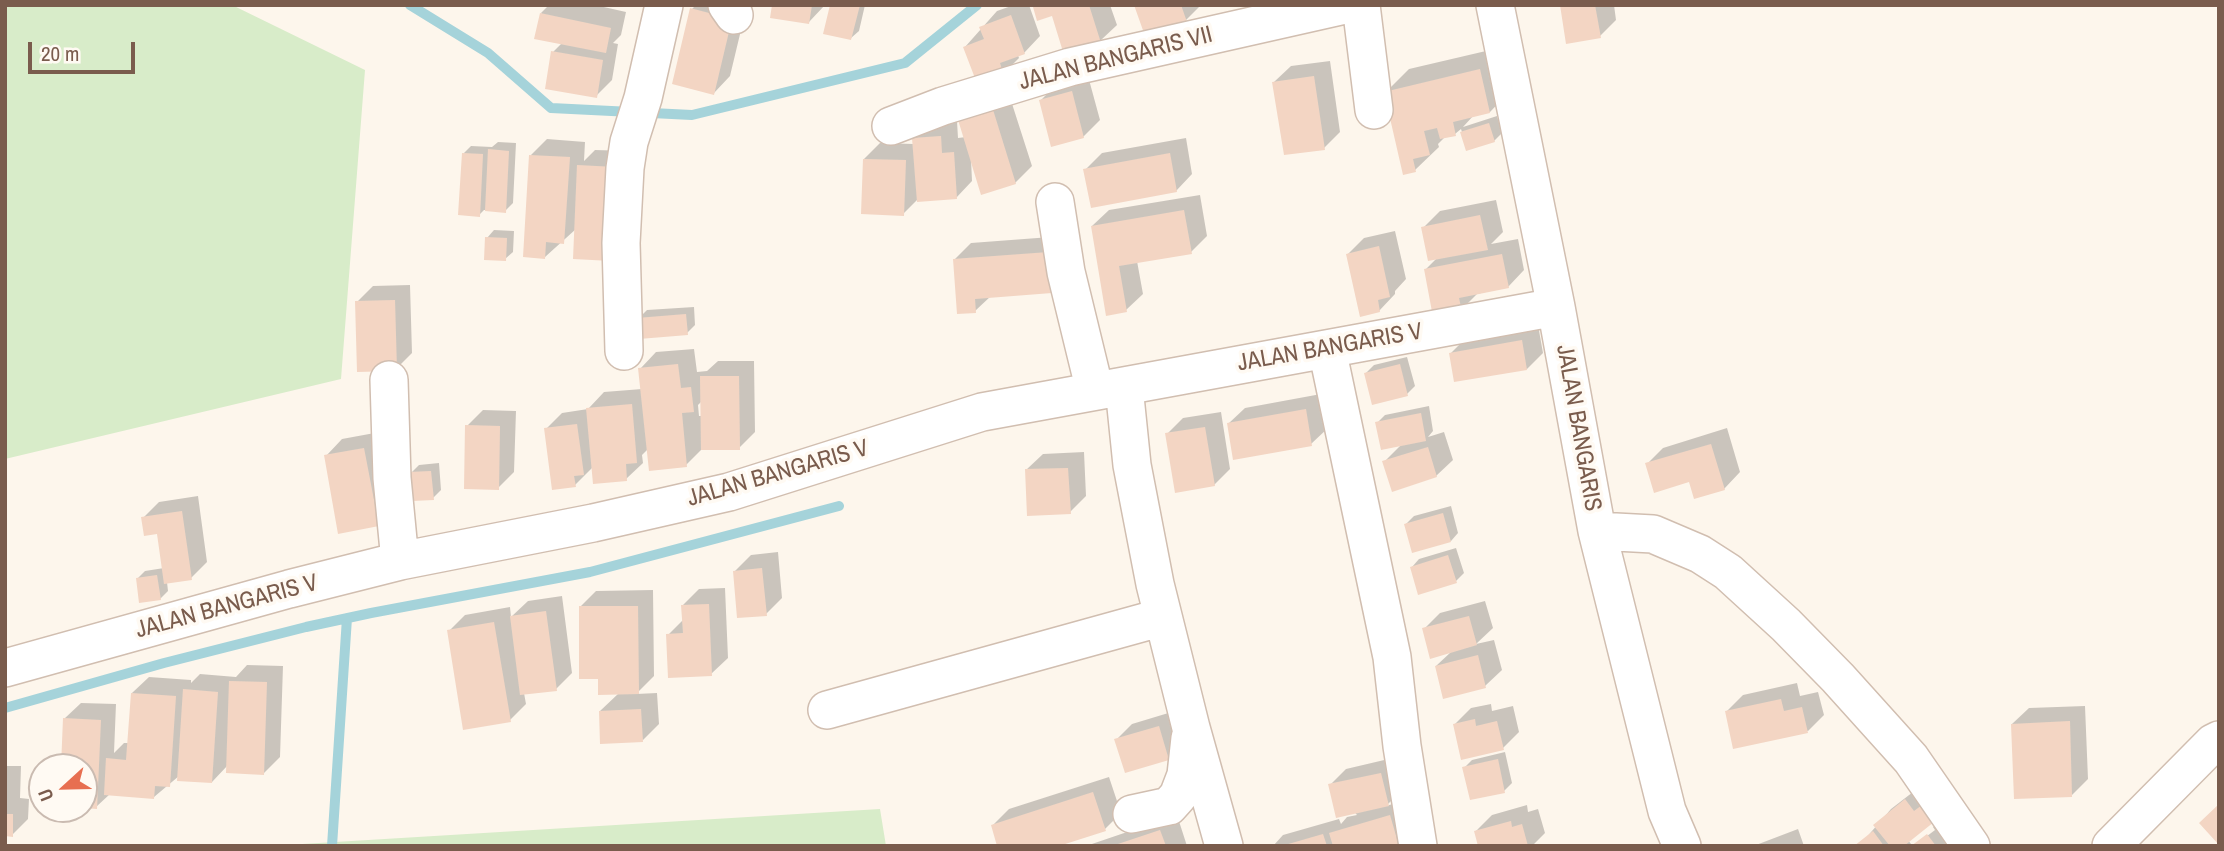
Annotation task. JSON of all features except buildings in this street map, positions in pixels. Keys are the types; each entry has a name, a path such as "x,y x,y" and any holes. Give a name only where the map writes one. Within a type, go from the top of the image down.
{"street":[{"path":"624,351 621,243 625,168 629,142 664,5"},
{"name":"JALAN BANGARIS VII","path":"891,126 943,106 1069,67 1345,5"},
{"path":"1361,5 1374,110"},
{"name":"JALAN BANGARIS","path":"1495,5 1556,307 1597,530 1667,811 1682,846"},
{"path":"1055,202 1066,272 1109,389 1132,465 1163,617 1224,846"},
{"name":"JALAN BANGARIS V","path":"5,668 289,589 401,561 593,523 729,492 982,412 1556,307"},
{"path":"1326,349 1392,657 1402,746 1418,846"},
{"path":"389,380 392,478 401,561"},
{"path":"1597,530 1653,534 1700,554 1728,572 1838,678 1910,759 1971,846"},
{"path":"827,710 1163,617"},
{"path":"1132,814 1169,806 1178,796 1186,775 1191,728"},
{"path":"2111,846 2219,740"}],"green space":[{"path":"5,5 232,5 365,70 341,379 5,459"},
{"path":"880,809 886,846 269,846"}],"waterway":[{"path":"410,5 488,53 551,108 692,115 905,63 977,5"},
{"path":"5,708 164,663 306,627 590,572 839,506"},
{"path":"332,846 347,618"}]}
